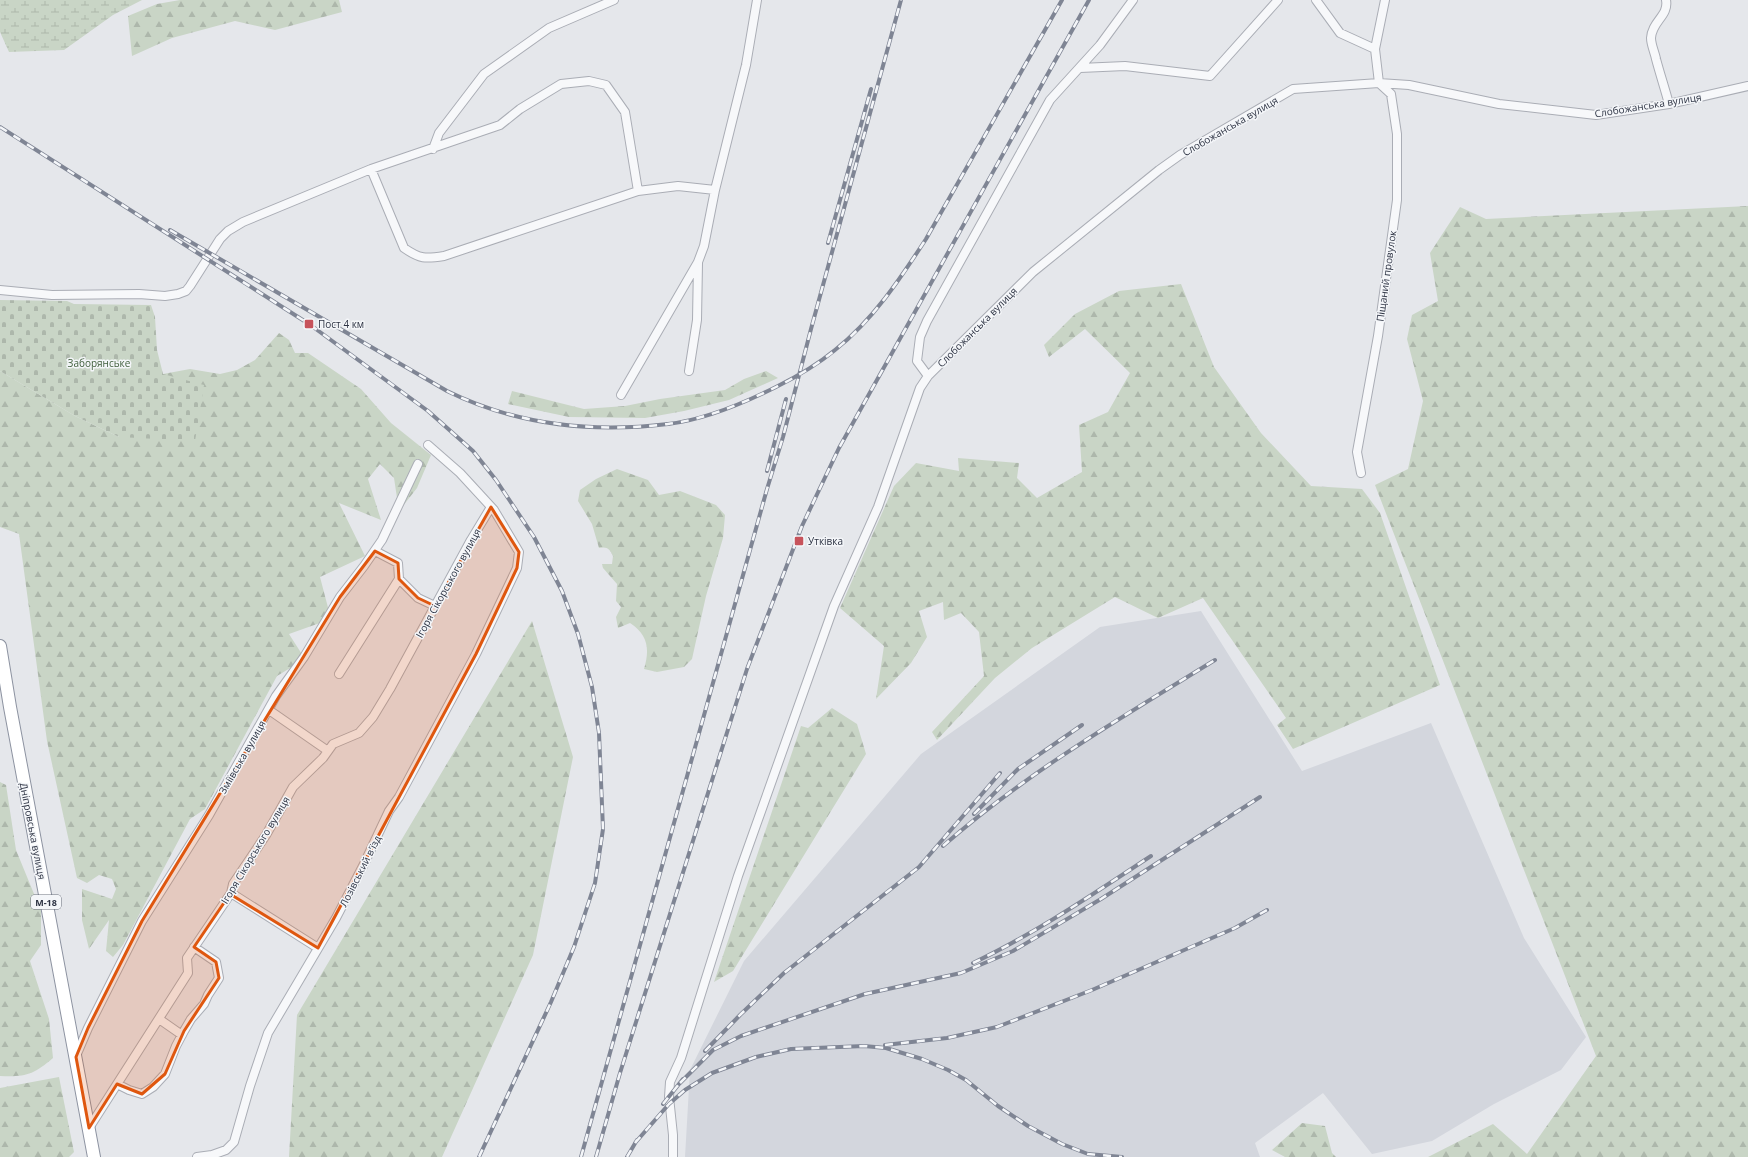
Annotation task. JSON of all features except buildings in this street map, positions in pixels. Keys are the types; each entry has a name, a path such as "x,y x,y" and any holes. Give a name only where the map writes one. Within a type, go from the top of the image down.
{"highway":[{"name":"Дніпровська вулиця","path":"0,646 13,726 94,1157"}],"street":[{"path":"433,149 439,133 484,74 550,28 614,0"},
{"path":"621,395 698,262 704,246 715,190 746,65 757,0"},
{"path":"928,376 917,361 920,337 927,321 1050,100 1100,45 1132,0"},
{"path":"1080,68 1125,66 1210,76 1278,0"},
{"path":"1316,0 1340,33 1375,49"},
{"path":"1379,83 1375,49 1384,0"},
{"path":"1666,0 1667,6 1665,13 1658,19 1652,28 1651,40 1669,104"},
{"path":"0,290 52,295 139,294 165,296 178,294 186,291 190,286 220,239 228,231 243,222 371,169 500,125 520,109 561,84 589,81 606,86 625,112 638,191"},
{"name":"Слобожанська вулиця","path":"673,1157 673,1135 669,1104 670,1082 681,1058 738,876 834,606 878,507 920,388 928,376 1033,272 1159,170 1180,155 1293,89 1379,83 1409,85 1498,104 1596,115 1669,104 1748,86"},
{"name":"Піщаний провулок","path":"1361,473 1357,452 1378,336 1397,200 1397,134 1391,94 1379,83"},
{"path":"371,169 404,248 414,255 425,259 444,256 638,191 678,186 715,190"},
{"path":"689,371 697,320 698,262"},
{"path":"428,445 460,473 491,507"},
{"name":"Зміївська вулиця","path":"76,1057 88,1028 142,921 209,815 269,710 304,657 340,597 382,540 418,464"},
{"name":"Лозівський в'їзд","path":"197,1157 212,1155 226,1150 234,1142 250,1086 268,1033 318,948 364,864 390,811 476,654 518,568 519,552 510,535 491,507"},
{"name":"Ігоря Сікорського вулиця","path":"89,1128 188,974 187,958 231,893 233,884 266,836 293,787 314,769 333,744 359,733 367,725 390,689 471,540 491,507"},
{"path":"339,674 399,579 398,563 374,551"},
{"path":"399,579 418,598 435,606"},
{"path":"269,710 328,751"},
{"path":"231,893 318,948"},
{"path":"117,1084 142,1094 153,1087 165,1074 176,1046 191,1019 204,1004 219,978 216,962 194,947"},
{"path":"159,1019 182,1035"}],"highlighted area":[{"path":"491,507 519,552 517,568 476,654 318,948 230,894 194,947 216,962 219,978 184,1031 165,1074 142,1094 117,1084 89,1128 76,1057 88,1028 142,921 340,597 375,551 398,563 399,579 418,598 435,606"}],"shaded area":[{"path":"1201,611 1302,771 1431,723 1524,938 1586,1037 1561,1070 1494,1104 1432,1141 1372,1154 1323,1093 1255,1143 1260,1157 685,1157 690,1070 744,961 921,754 1100,627"}],"green space":[{"path":"0,0 142,0 113,15 64,50 9,52 0,32"},
{"path":"180,0 339,0 342,12 275,30 235,21 172,38 132,56 128,16 157,4"},
{"path":"1748,206 1748,1157 1428,1157 1493,1124 1527,1154 1596,1056 1375,485 1408,469 1423,401 1407,339 1412,315 1438,301 1430,253 1460,207 1486,219"},
{"path":"1181,284 1214,367 1261,433 1311,486 1362,489 1380,513 1440,685 1293,749 1277,725 1286,718 1203,598 1158,618 1115,597 1032,648 995,678 937,740 932,732 984,676 979,632 961,613 944,620 943,602 919,611 927,637 911,663 876,699 884,646 840,608 894,486 916,463 959,471 958,458 1019,463 1017,478 1037,498 1082,472 1079,425 1108,412 1130,373 1085,329 1049,357 1044,345 1075,314 1119,291"},
{"name":"Заборянське","path":"0,300 67,301 74,304 151,305 155,317 157,350 163,374 204,385 195,441 119,437 75,416 0,371"},
{"path":"279,333 289,340 295,353 308,353 361,389 391,423 431,455 417,488 399,511 394,478 380,464 368,479 381,520 339,503 365,556 320,577 331,619 289,634 305,659 277,676 205,809 190,819 123,945 113,957 106,951 109,920 89,949 82,920 82,889 112,899 116,889 112,879 99,875 87,883 77,878 47,741 19,534 0,527 0,371 75,416 119,437 163,374 190,369 220,374 237,370 255,360"},
{"path":"766,371 778,378 729,400 684,411 645,418 569,417 508,404 512,391 584,409 625,406 660,399 725,390 744,379"},
{"path":"617,469 648,480 659,495 680,491 716,505 725,515 723,538 706,596 692,659 684,667 657,672 644,669 647,649 641,632 630,623 618,628 616,617 621,607 616,601 617,584 603,568 602,564 612,564 613,556 608,549 604,547 599,548 592,524 578,501 580,490 596,479"},
{"path":"532,621 573,757 533,955 442,1157 289,1157 297,1015"},
{"path":"832,708 857,724 866,754 733,971 714,982 801,726 808,728"},
{"path":"0,782 6,785 16,850 41,911 41,945 30,961 49,1019 53,1058 29,1074 16,1076 0,1076"},
{"path":"59,1077 74,1152 69,1157 0,1157 0,1088"},
{"path":"1302,1123 1325,1126 1332,1153 1336,1157 1285,1157 1272,1150"}],"railway":[{"path":"581,1157 767,489 783,437 901,0"},
{"path":"170,230 447,391 473,403 527,419 555,424 640,427 695,419 751,399 784,383 821,361 862,326 896,284 926,239 1062,0"},
{"path":"596,1157 620,1073 747,669 802,526 839,448 1089,0"},
{"path":"828,243 871,89"},
{"path":"0,127 309,324 428,411 473,451 496,480 534,537 562,591 578,634 592,687 599,733 603,829 595,883 574,947 551,1002 479,1157"},
{"path":"767,471 786,399"},
{"path":"943,846 1007,794 1041,770 1075,747 1215,660"},
{"path":"974,814 1018,769 1082,725"},
{"path":"705,1051 784,973 919,867 1000,773"},
{"path":"680,1083 713,1050 741,1036 865,994 961,973 1013,951 1101,899 1260,797"},
{"path":"973,963 1042,926 1151,856"},
{"path":"885,1045 947,1038 997,1027 1092,990 1235,928 1267,910"},
{"path":"635,1143 669,1104 685,1090 712,1073 756,1057 791,1049 864,1046 886,1048 922,1059 948,1070 966,1080 998,1106 1028,1126 1062,1144 1088,1154 1122,1157"},
{"path":"663,1104 683,1079"},
{"path":"627,1157 637,1140"}],"place":[{"name":"Пост 4 км","path":"309,324"},
{"name":"Уткiвка","path":"799,541"}]}
